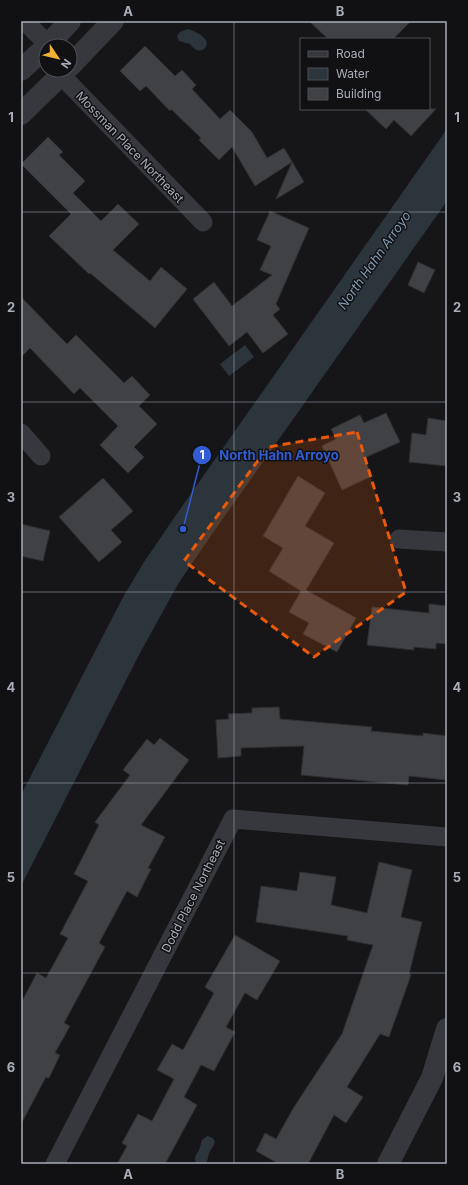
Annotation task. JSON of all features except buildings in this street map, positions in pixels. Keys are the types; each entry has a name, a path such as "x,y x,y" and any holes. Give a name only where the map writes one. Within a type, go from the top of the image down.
{"street":[{"path":"25,21 41,38"},
{"path":"55,38 70,21"},
{"path":"78,56 113,21"},
{"path":"21,70 38,55"},
{"path":"21,114 56,78"},
{"name":"Mossman Place Northeast","path":"71,78 203,222"},
{"path":"21,433 41,456"},
{"path":"399,539 447,542"},
{"name":"Dodd Place Northeast","path":"55,1164 233,819 447,837"},
{"path":"388,1164 432,1078 447,1029"}],"highlighted area":[{"path":"357,432 406,592 314,657 184,561 268,447"}],"water":[{"path":"188,29 199,34 205,39 207,45 204,49 197,50 190,44 179,41 177,36 180,32"},
{"path":"447,129 447,201 178,584 140,653 21,886 21,795 122,599 144,562 176,515"},
{"path":"245,345 254,357 229,376 220,364"},
{"path":"207,1136 211,1137 215,1141 206,1163 197,1164 195,1157 202,1140"}],"place":[{"name":"North Hahn Arroyo","path":"183,529"}]}
